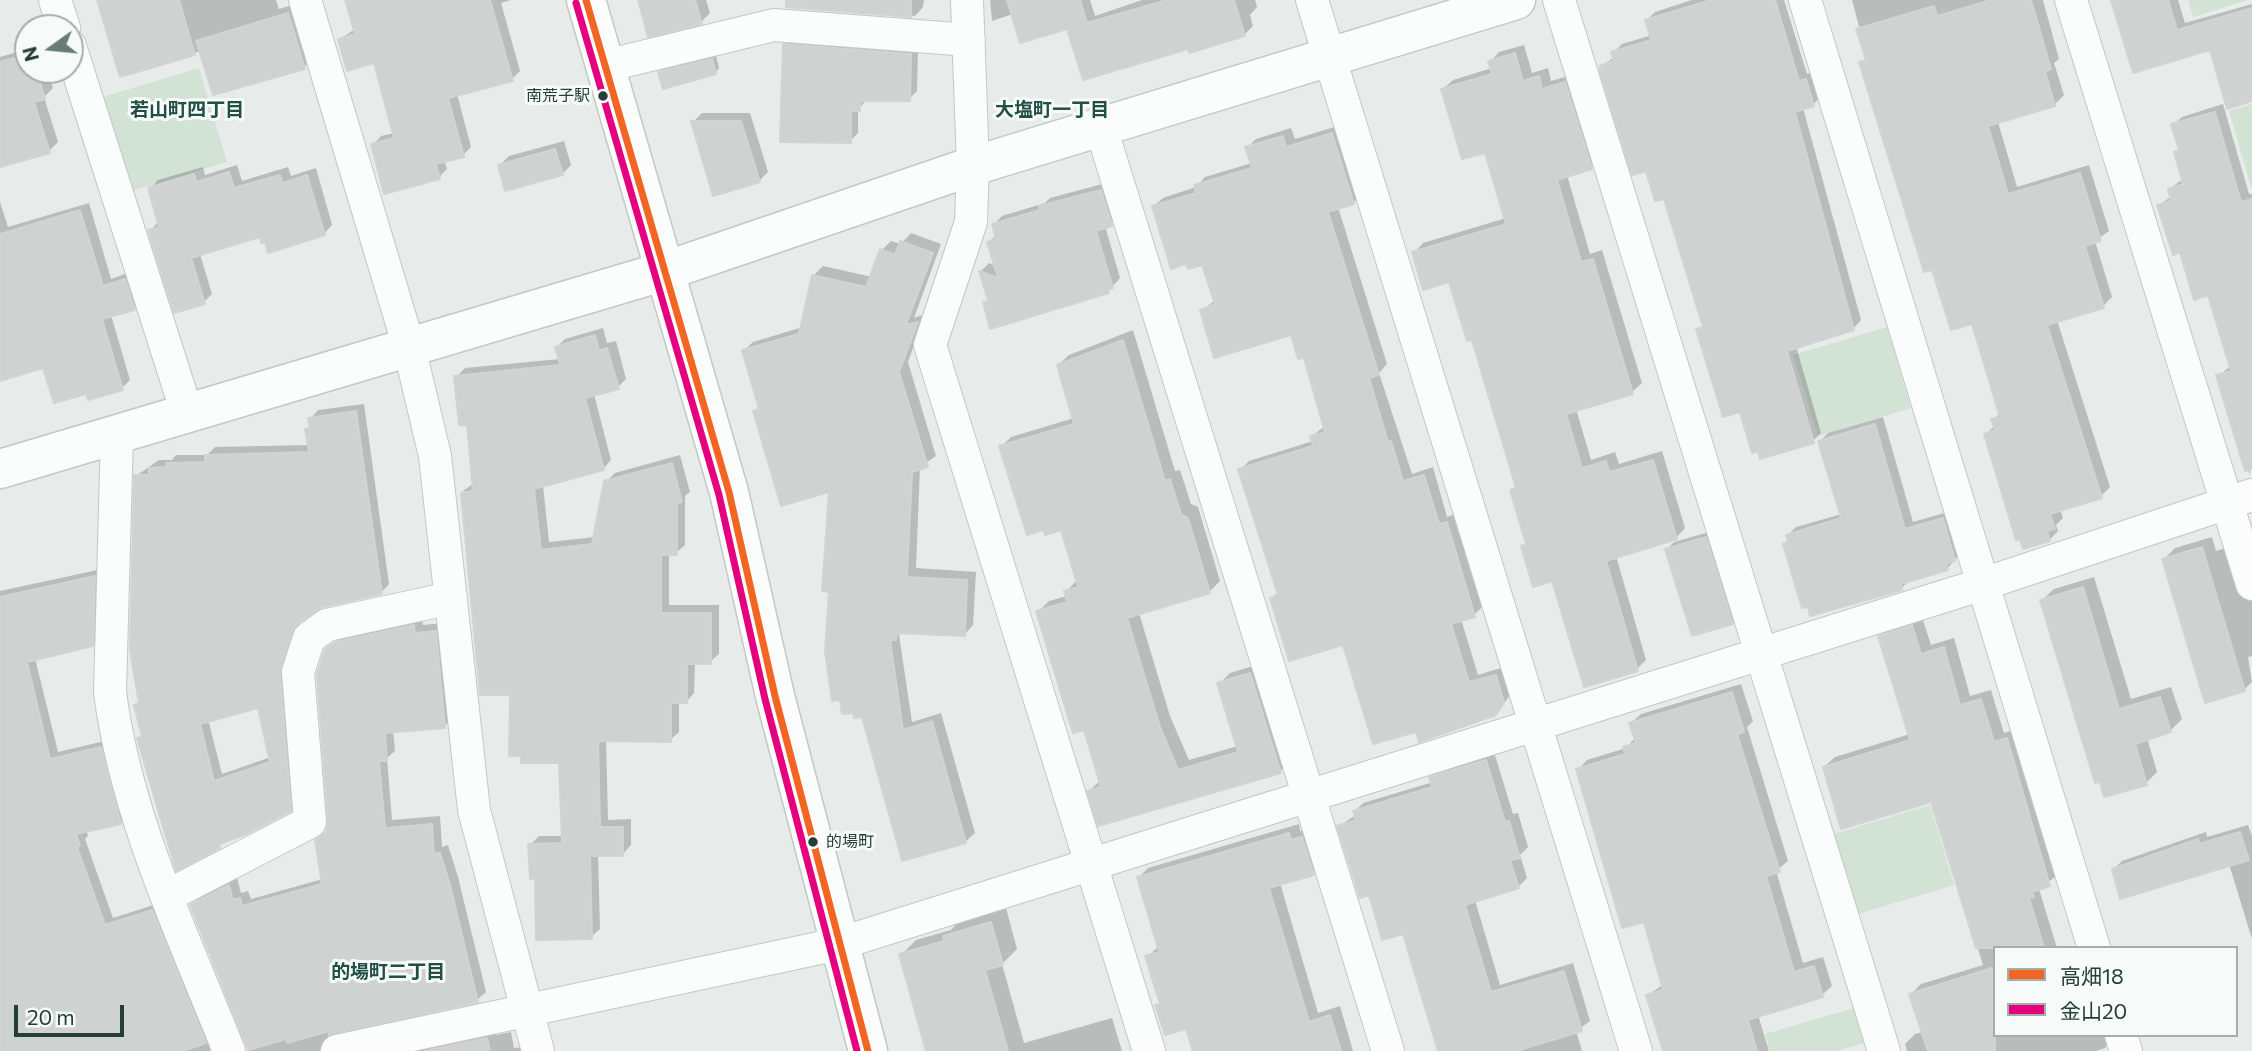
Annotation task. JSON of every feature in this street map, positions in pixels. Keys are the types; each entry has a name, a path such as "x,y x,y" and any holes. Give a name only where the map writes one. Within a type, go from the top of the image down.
{"street":[{"path":"305,0 409,347 435,456 474,810 538,1051"},
{"path":"586,0 729,492 775,696 868,1051"},
{"path":"967,0 973,166 971,222 930,345 1149,1051"},
{"path":"1312,0 1636,1051"},
{"path":"0,469 665,271 973,166 1516,0"},
{"path":"1559,0 1884,1051"},
{"path":"1805,0 2093,946"},
{"path":"2071,0 2240,499 2252,584"},
{"path":"605,66 774,25 969,40"},
{"path":"82,84 187,413"},
{"path":"1101,128 1388,1051"},
{"path":"117,434 110,692 114,728 140,822 229,1051"},
{"path":"338,1051 838,944 1983,584 2240,499"},
{"path":"167,896 310,822 298,672 309,638 327,625 451,598"}],"green space":[{"path":"2188,0 2248,0 2193,17"},
{"path":"199,68 227,162 131,191 103,97"},
{"path":"2252,104 2252,190 2229,111"},
{"path":"1887,327 1911,408 1818,436 1793,355"},
{"path":"1930,805 1954,885 1858,914 1834,834"},
{"path":"1854,1008 1864,1043 1836,1051 1770,1051 1765,1034"}],"building":[{"path":"97,0 179,0 195,55 120,77"},
{"path":"345,0 490,0 513,81 448,98 464,157 436,164 440,179 384,194 371,144 394,138 374,63 347,71 338,39 355,34"},
{"path":"638,0 695,0 702,24 648,37"},
{"path":"786,0 911,0 911,17 786,7"},
{"path":"1007,0 1080,0 1087,23 1167,0 1234,0 1245,36 1189,53 1188,49 1083,80 1067,29 1020,43"},
{"path":"1711,0 1775,0 1799,81 1806,79 1814,106 1795,112 1854,330 1787,351 1814,443 1760,459 1758,451 1752,453 1740,412 1723,417 1696,329 1703,327 1664,199 1655,201 1646,171 1632,175 1600,72 1600,66 1614,61 1611,52 1651,40 1645,20"},
{"path":"1991,0 2031,0 2051,69 2045,71 2055,106 1988,126 2008,194 2080,173 2101,241 2085,246 2104,308 2047,325 2102,498 2050,514 2055,529 2047,531 2050,541 2023,549 2020,539 2016,540 1984,434 1995,430 1991,419 2000,417 1972,324 1951,330 1932,270 1924,272 1859,62 1866,60 1856,29 1934,6 1937,16"},
{"path":"2111,0 2168,0 2177,30 2252,8 2252,101 2227,109 2210,50 2133,73"},
{"path":"288,13 305,69 213,95 196,41"},
{"path":"783,44 911,54 910,101 860,101 860,111 851,111 851,143 780,142"},
{"path":"1515,53 1523,81 1539,76 1542,89 1565,82 1592,169 1557,180 1581,262 1593,259 1633,394 1566,414 1582,468 1606,461 1609,472 1653,460 1677,539 1606,561 1638,671 1584,687 1552,581 1533,587 1521,546 1526,544 1510,490 1516,488 1472,340 1467,341 1449,282 1423,290 1412,252 1506,224 1485,153 1462,159 1441,89 1492,74 1488,61"},
{"path":"14,58 14,84 40,84 45,99 34,102 50,153 0,167 0,62"},
{"path":"712,59 716,74 663,89 658,72"},
{"path":"2215,112 2241,202 2252,199 2252,469 2245,471 2216,375 2231,371 2208,295 2194,300 2180,252 2173,255 2157,205 2171,201 2168,189 2183,184 2174,152 2179,150 2171,124"},
{"path":"691,121 741,121 760,182 713,196"},
{"path":"1332,133 1354,204 1328,212 1379,375 1369,378 1388,442 1391,441 1403,481 1424,475 1439,524 1447,522 1475,617 1451,624 1469,682 1496,675 1504,703 1496,715 1419,742 1416,732 1373,744 1343,645 1289,661 1270,598 1278,595 1238,469 1313,446 1310,436 1325,432 1304,358 1298,359 1291,335 1214,358 1200,310 1215,304 1202,265 1188,269 1186,264 1171,269 1152,206 1196,193 1194,185 1252,168 1245,147 1283,136 1286,147"},
{"path":"555,149 563,175 505,191 498,165"},
{"path":"229,172 234,188 280,175 283,183 307,175 325,235 268,253 265,242 261,243 260,237 191,258 205,304 174,313 148,230 159,227 148,188 194,174 197,182"},
{"path":"1101,190 1112,226 1096,231 1113,288 1108,289 1109,293 990,329 983,302 988,301 979,271 998,278 987,242 996,239 992,224 1040,210 1039,206"},
{"path":"80,210 103,286 125,279 135,310 102,319 123,390 88,400 86,394 54,403 43,368 0,381 0,234"},
{"path":"900,241 933,253 906,325 918,322 899,372 928,467 912,472 907,577 967,580 965,636 897,633 896,640 890,640 903,730 932,721 966,843 902,861 862,717 854,718 853,713 842,714 840,700 832,701 825,651 829,592 822,591 829,492 781,506 753,411 759,409 742,350 799,334 812,275 866,287 880,249 895,255"},
{"path":"595,335 599,351 607,348 619,389 585,398 604,470 534,489 541,550 592,544 604,481 672,463 682,502 677,503 677,555 661,555 661,613 711,613 711,664 687,664 687,703 671,703 671,742 598,741 600,827 623,827 623,856 590,856 592,939 536,940 535,879 530,879 528,844 562,843 559,763 521,763 521,756 509,756 510,695 480,695 461,493 473,491 467,425 459,425 454,376 560,365 555,347"},
{"path":"1123,340 1165,481 1170,479 1181,514 1188,518 1210,593 1127,618 1160,727 1178,770 1238,752 1217,683 1250,673 1281,773 1098,826 1087,791 1101,787 1084,730 1073,733 1036,611 1067,602 1064,591 1078,587 1061,530 1045,535 1043,530 1027,535 999,446 1074,424 1057,365"},
{"path":"356,411 382,594 323,607 298,623 292,632 280,673 291,811 244,835 219,844 220,848 176,871 137,738 142,737 134,705 139,703 130,650 134,475 149,475 149,468 167,467 166,463 205,462 205,455 309,452 305,429 310,428 308,418","holes":["258,708 270,762 214,781 200,724"]},
{"path":"1875,424 1905,529 1943,518 1955,561 1946,564 1948,570 1901,584 1902,590 1810,616 1808,607 1802,608 1783,544 1788,542 1786,535 1841,518 1818,441"},
{"path":"1706,537 1733,624 1692,636 1665,549"},
{"path":"2202,547 2245,691 2205,703 2162,559"},
{"path":"95,576 93,646 27,662 50,759 101,747 121,824 76,834 80,846 77,847 105,925 152,910 206,1043 183,1051 0,1051 0,597"},
{"path":"2083,587 2119,709 2160,697 2171,732 2135,744 2147,785 2104,797 2100,782 2095,783 2040,600"},
{"path":"414,625 415,633 436,631 445,728 385,733 387,761 379,761 385,828 432,824 434,854 440,853 450,885 478,1002 329,1035 329,1031 287,1043 286,1039 248,1050 190,905 229,885 233,900 240,898 242,906 322,884 315,840 326,832 328,821 317,674 325,649 335,642"},
{"path":"1912,625 1921,654 1944,647 1960,705 1981,699 1994,742 2007,738 2050,886 2032,892 2034,897 2029,898 2043,946 1976,948 1931,802 1841,829 1823,767 1910,740 1878,636"},
{"path":"1732,692 1744,732 1737,734 1780,872 1766,876 1794,972 1814,966 1823,997 1748,1020 1757,1051 1663,1051 1646,995 1663,990 1644,922 1622,928 1576,769 1625,754 1623,747 1636,743 1629,723"},
{"path":"1486,760 1505,822 1509,821 1520,858 1510,860 1519,888 1465,905 1491,992 1564,971 1582,1031 1516,1051 1438,1051 1403,934 1382,940 1369,895 1360,898 1337,826 1356,820 1353,811 1432,787 1429,777"},
{"path":"2240,832 2249,860 2120,899 2112,869 2198,839 2199,844"},
{"path":"1289,833 1291,840 1302,837 1314,875 1269,888 1309,1022 1330,1015 1341,1051 1193,1051 1186,1029 1165,1035 1155,1005 1160,1004 1145,956 1159,952 1137,877"},
{"path":"991,922 1003,965 985,970 1008,1051 926,1051 899,954 944,941 943,936"},
{"path":"1993,968 1995,1051 1928,1051 1909,994"},
{"path":"487,1038 490,1051 425,1051"}],"transit line":[{"name":"高畑18","path":"586,0 729,492 775,696 868,1051"},
{"name":"金山20","path":"576,3 719,495 765,699 857,1051"}],"place":[{"name":"南荒子駅","path":"603,96"},
{"name":"的場町","path":"813,842"}],"district":[{"name":"若山町四丁目","path":"187,110"},
{"name":"大塩町一丁目","path":"1052,110"},
{"name":"的場町二丁目","path":"388,972"}]}
